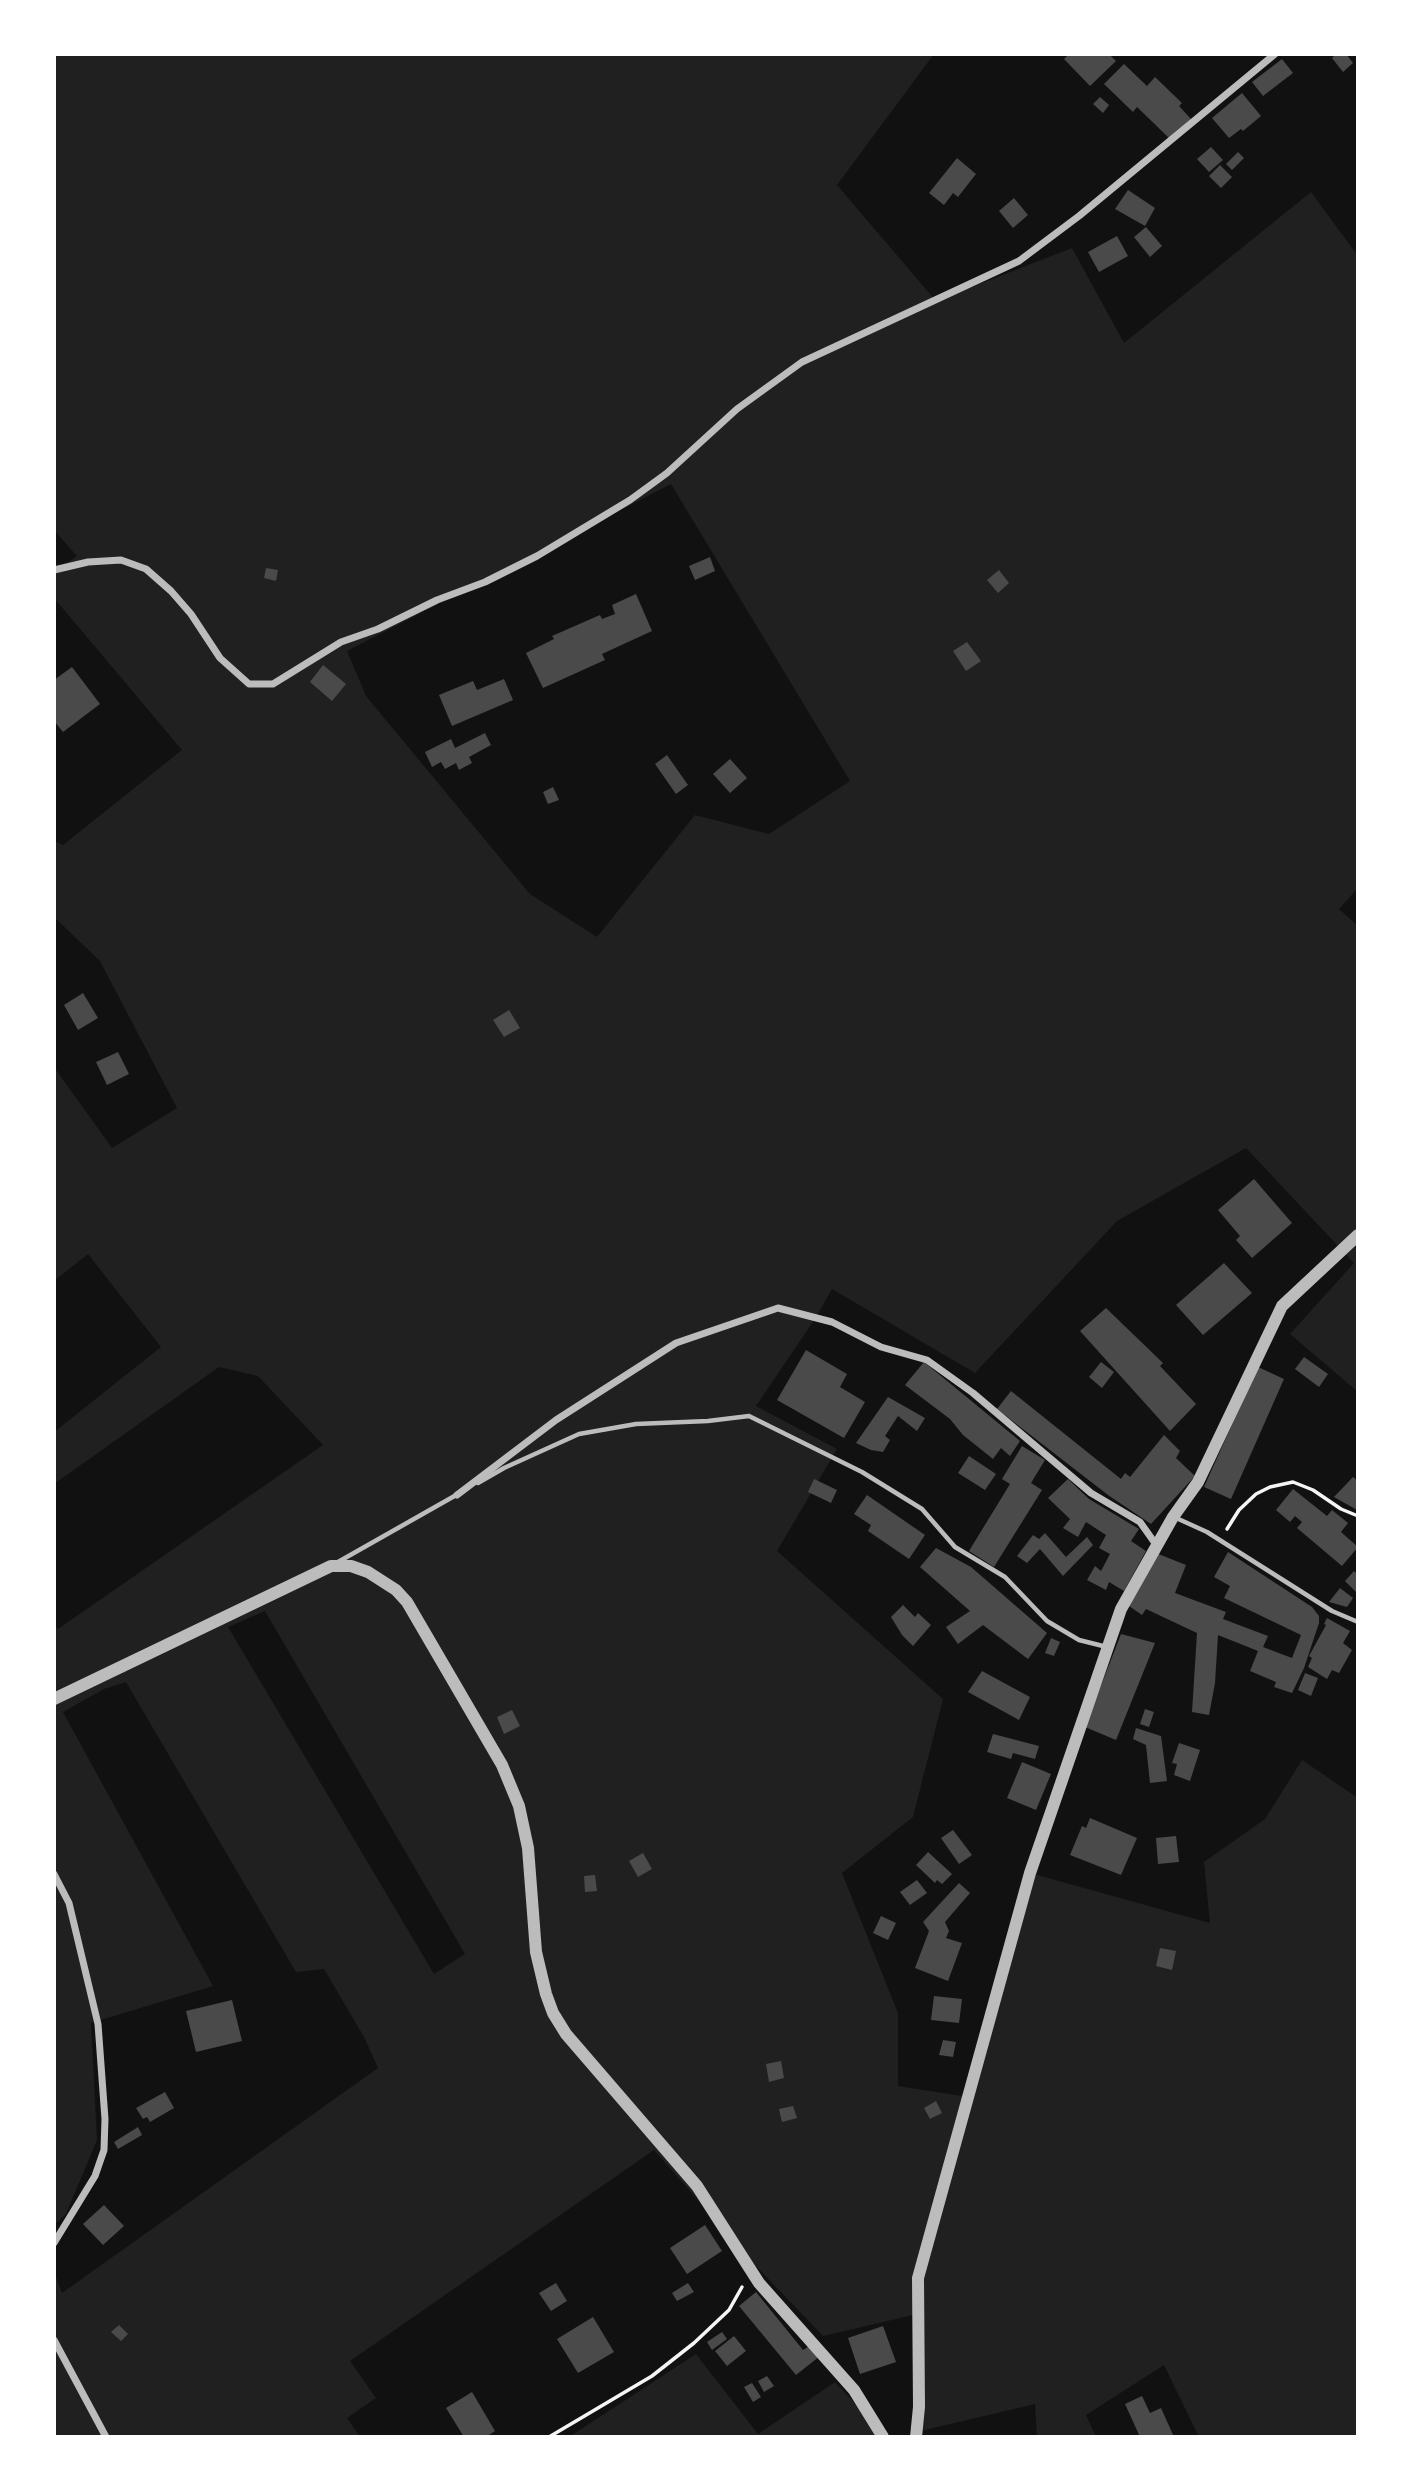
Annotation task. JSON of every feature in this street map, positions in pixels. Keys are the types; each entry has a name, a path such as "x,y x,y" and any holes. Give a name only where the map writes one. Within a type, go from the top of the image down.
{"street":[{"path":"54,570 88,562 121,561 146,569 172,591 220,658 249,684 273,684 341,642 378,629 437,600 485,583 537,556 630,500 667,473 737,409 802,362 1019,261 1079,216 1275,54"},
{"path":"916,2437 919,2407 918,2278 1030,1872 1121,1609 1173,1517 1198,1482 1282,1306 1358,1235"},
{"path":"457,1495 556,1420 676,1343 778,1308 832,1322 881,1347 928,1360 973,1393 1091,1493 1140,1522 1157,1546"},
{"path":"54,1699 331,1566 351,1566 368,1572 396,1590 407,1602 502,1765 519,1806 528,1848 536,1952 546,1994 566,2034 697,2186 751,2272 854,2390 883,2437"},
{"path":"54,1874 69,1903 97,2024 102,2054 105,2135 104,2150 95,2176 54,2243"},
{"path":"54,2340 106,2437"}],"lane":[{"path":"331,1566 504,1468 579,1434 636,1424 750,1416 862,1472 922,1509 956,1547 1005,1577 1047,1622 1079,1640 1108,1647"},
{"path":"1173,1517 1207,1532 1332,1611 1358,1622"}],"path":[{"path":"1220,1540 1240,1510 1256,1494 1270,1487 1293,1482 1313,1490 1341,1509 1358,1516"},
{"path":"550,2437 652,2376 694,2343 729,2309 751,2272"}],"shaded area":[{"path":"54,54 934,54 837,185 936,301 1072,248 1124,343 1311,192 1358,256 1358,888 1339,909 1358,926 1358,1392 1290,1334 1354,1263 1246,1148 1117,1221 975,1373 832,1289 756,1406 837,1449 777,1551 943,1699 913,1817 842,1873 898,2013 898,2086 968,2097 1030,1873 1210,1923 1204,1862 1265,1819 1302,1760 1358,1798 1358,2437 1199,2437 1164,2365 1086,2415 1096,2437 1037,2437 1035,2404 916,2432 922,2313 823,2336 755,2265 654,2150 350,2361 376,2398 347,2418 360,2437 54,2437 54,2272 62,2293 378,2068 364,2037 324,1969 296,1972 126,1682 104,1689 63,1712 213,1986 91,2023 97,2140 66,2214 54,2225 54,1625 58,1629 323,1445 258,1376 219,1367 54,1484 54,1432 161,1347 88,1254 54,1281 54,1067 112,1148 177,1108 100,961 54,917 54,841 63,845 182,750 54,598 54,572 77,556 54,530","holes":["671,484 850,781 769,834 695,815 597,937 530,894 366,696 347,651","265,1611 465,1954 434,1974 228,1627"]},
{"path":"696,2354 758,2434 835,2382 886,2437 569,2437"}],"building":[{"path":"1069,54 1109,54 1116,61 1090,86 1064,59"},
{"path":"1336,54 1346,54 1353,63 1343,72 1332,58"},
{"path":"1282,59 1293,73 1263,96 1252,82"},
{"path":"1124,64 1147,86 1155,77 1182,103 1179,106 1191,119 1170,139 1137,107 1133,112 1104,84"},
{"path":"1242,93 1261,116 1243,131 1241,129 1229,138 1212,118"},
{"path":"1100,97 1109,105 1103,113 1093,104"},
{"path":"1211,147 1223,160 1209,172 1197,159"},
{"path":"1238,152 1244,158 1232,170 1226,164"},
{"path":"957,158 976,174 958,197 953,193 944,205 929,193"},
{"path":"1220,165 1232,177 1221,188 1209,176"},
{"path":"1128,190 1155,208 1145,226 1115,209"},
{"path":"1014,198 1028,215 1013,228 999,211"},
{"path":"1146,227 1162,246 1150,257 1134,237"},
{"path":"1117,236 1128,256 1099,272 1088,252"},
{"path":"710,557 715,571 695,580 689,566"},
{"path":"266,568 278,570 276,581 264,578"},
{"path":"999,570 1009,583 998,593 987,580"},
{"path":"636,594 652,631 602,654 605,660 543,688 526,653 554,639 552,636 600,615 602,619 615,614 612,605"},
{"path":"967,642 981,661 966,671 953,651"},
{"path":"323,665 346,684 332,701 310,682"},
{"path":"72,667 100,704 63,732 54,721 54,680"},
{"path":"504,679 513,700 452,726 439,695 473,681 477,690"},
{"path":"485,733 491,745 469,757 472,763 459,770 456,763 445,769 441,762 432,767 425,752 451,739 455,748"},
{"path":"667,755 688,785 676,794 655,764"},
{"path":"730,759 747,778 730,793 713,774"},
{"path":"553,787 559,800 548,804 543,792"},
{"path":"83,993 98,1018 78,1030 64,1005"},
{"path":"509,1010 520,1028 504,1037 493,1020"},
{"path":"118,1052 129,1074 107,1085 96,1062"},
{"path":"1254,1179 1292,1223 1252,1258 1236,1240 1240,1236 1218,1210"},
{"path":"1224,1263 1252,1293 1203,1335 1176,1305"},
{"path":"1106,1308 1163,1363 1160,1366 1196,1404 1170,1431 1080,1331"},
{"path":"806,1350 847,1374 840,1387 865,1402 844,1438 777,1400"},
{"path":"1304,1357 1328,1374 1319,1387 1295,1369"},
{"path":"924,1362 1020,1441 1010,1456 1001,1448 993,1459 963,1435 950,1419 905,1385"},
{"path":"1101,1362 1114,1372 1102,1388 1089,1377"},
{"path":"1258,1367 1284,1379 1231,1499 1204,1487"},
{"path":"1011,1391 1121,1479 1125,1473 1130,1477 1164,1435 1180,1451 1176,1458 1195,1476 1151,1524 1108,1495 997,1409"},
{"path":"888,1397 925,1418 917,1431 898,1416 885,1436 890,1440 883,1452 856,1443"},
{"path":"1022,1446 1045,1460 1031,1483 1042,1490 994,1567 969,1551 1010,1484 1002,1479"},
{"path":"969,1456 996,1474 985,1490 958,1473"},
{"path":"1353,1477 1358,1481 1357,1510 1334,1497"},
{"path":"814,1479 837,1490 831,1503 808,1492"},
{"path":"1068,1479 1089,1499 1139,1529 1131,1541 1146,1551 1124,1591 1109,1582 1106,1590 1087,1580 1095,1566 1101,1571 1110,1554 1099,1548 1106,1535 1086,1522 1078,1537 1063,1528 1070,1519 1048,1498"},
{"path":"1293,1489 1327,1516 1332,1510 1348,1523 1341,1532 1358,1547 1342,1566 1297,1528 1302,1522 1295,1516 1290,1522 1276,1510"},
{"path":"867,1495 925,1535 909,1559 868,1531 871,1525 854,1514"},
{"path":"1045,1533 1066,1557 1087,1537 1093,1545 1063,1576 1040,1549 1027,1563 1017,1556 1033,1535 1039,1539"},
{"path":"936,1548 971,1567 1047,1633 1028,1659 983,1625 958,1644 946,1627 970,1611 920,1567"},
{"path":"1228,1552 1312,1607 1319,1616 1319,1623 1304,1668 1292,1693 1274,1687 1276,1682 1250,1671 1258,1651 1218,1635 1215,1683 1209,1715 1192,1712 1197,1633 1146,1609 1142,1615 1129,1606 1156,1553 1186,1565 1175,1593 1226,1612 1223,1619 1268,1636 1263,1647 1292,1658 1301,1635 1224,1598 1230,1586 1214,1577"},
{"path":"1354,1571 1358,1575 1358,1594 1345,1581"},
{"path":"1340,1588 1353,1598 1347,1607 1329,1602"},
{"path":"903,1605 915,1617 918,1613 931,1625 913,1646 902,1635 891,1617"},
{"path":"1327,1618 1350,1631 1343,1643 1352,1650 1339,1673 1332,1670 1327,1679 1308,1667 1312,1658 1309,1656"},
{"path":"1121,1634 1155,1643 1116,1740 1085,1727"},
{"path":"1051,1638 1060,1642 1054,1656 1045,1653"},
{"path":"982,1671 1030,1697 1019,1720 968,1692"},
{"path":"1305,1673 1318,1678 1311,1696 1298,1690"},
{"path":"1145,1709 1154,1712 1149,1727 1140,1724"},
{"path":"512,1710 520,1726 504,1734 497,1717"},
{"path":"1136,1728 1161,1736 1167,1781 1150,1783 1146,1745 1133,1739"},
{"path":"993,1734 1039,1746 1035,1759 1013,1753 1011,1759 987,1752"},
{"path":"1179,1743 1200,1750 1190,1781 1174,1775 1177,1764 1172,1763"},
{"path":"1022,1762 1051,1774 1036,1810 1007,1798"},
{"path":"1090,1818 1137,1838 1121,1875 1070,1855 1082,1826 1086,1828"},
{"path":"953,1830 972,1855 959,1864 941,1838"},
{"path":"1176,1836 1179,1862 1158,1864 1156,1838"},
{"path":"928,1852 952,1874 942,1884 937,1880 935,1883 916,1865"},
{"path":"643,1853 652,1869 638,1877 629,1861"},
{"path":"595,1875 597,1891 585,1892 584,1876"},
{"path":"917,1880 927,1893 910,1905 900,1892"},
{"path":"959,1883 970,1893 945,1922 949,1931 946,1938 962,1943 948,1981 915,1968 929,1931 923,1922"},
{"path":"881,1916 896,1923 888,1940 873,1933"},
{"path":"1160,1948 1176,1951 1172,1970 1156,1966"},
{"path":"934,1996 962,1999 959,2023 931,2020"},
{"path":"232,2000 242,2041 196,2052 186,2011"},
{"path":"943,2040 956,2042 953,2057 939,2055"},
{"path":"781,2061 784,2078 769,2082 766,2064"},
{"path":"165,2092 174,2108 150,2122 147,2117 143,2119 136,2108"},
{"path":"936,2101 942,2113 930,2119 924,2108"},
{"path":"793,2106 797,2118 782,2122 779,2109"},
{"path":"138,2127 142,2135 118,2149 114,2142"},
{"path":"104,2205 124,2226 103,2245 83,2224"},
{"path":"705,2225 722,2251 687,2274 670,2248"},
{"path":"556,2283 567,2301 551,2311 539,2293"},
{"path":"688,2283 694,2292 677,2301 672,2293"},
{"path":"756,2292 803,2350 811,2345 820,2356 796,2375 739,2306"},
{"path":"593,2317 614,2352 578,2373 557,2339"},
{"path":"119,2325 128,2334 121,2341 111,2332"},
{"path":"883,2326 896,2362 860,2374 848,2338"},
{"path":"722,2332 727,2339 712,2350 707,2342"},
{"path":"734,2336 746,2351 727,2366 715,2351"},
{"path":"767,2376 774,2386 764,2392 758,2381"},
{"path":"752,2383 761,2397 753,2402 744,2387"},
{"path":"472,2392 495,2431 486,2437 464,2437 446,2408"},
{"path":"1142,2396 1150,2413 1161,2408 1174,2437 1140,2437 1125,2404"}]}
